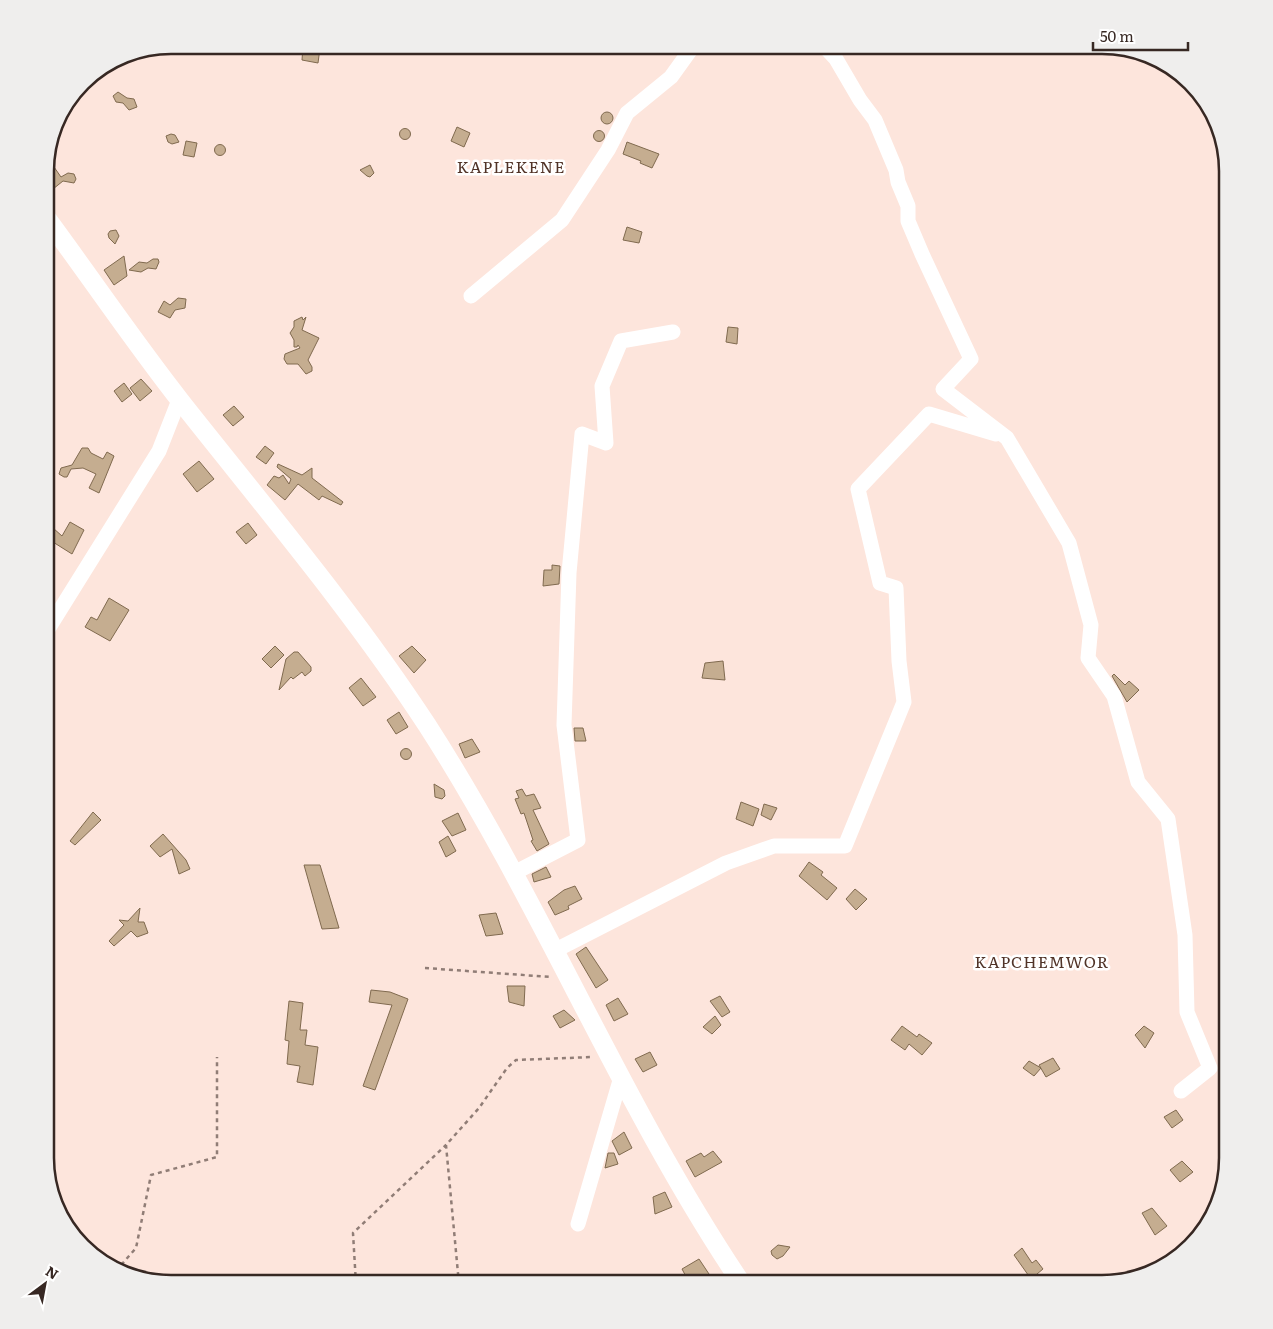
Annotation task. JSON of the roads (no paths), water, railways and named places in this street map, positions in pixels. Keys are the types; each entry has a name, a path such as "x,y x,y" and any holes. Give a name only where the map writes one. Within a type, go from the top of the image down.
{"street":[{"path":"471,296 562,220 608,150 627,113 671,77 688,54"},
{"path":"831,54 875,120 896,170 898,182 908,206 908,221 971,360 943,389 1007,438 1069,543 1091,625 1088,658 1114,696 1138,782 1168,819 1185,935 1187,1012 1210,1068 1181,1092"},
{"path":"54,228 180,400 265,505 396,680 432,734 514,873 621,1077 706,1230 736,1275"},
{"path":"514,873 578,840 564,726 569,573 582,434 606,443 602,386 621,341 673,332"},
{"path":"54,620 159,451 180,400"},
{"path":"554,952 726,863 774,846 846,846 904,702 899,661 896,588 880,583 858,489 929,414 1007,438"},
{"path":"578,1224 621,1077"}],"district":[{"name":"KAPLEKENE","path":"511,166"},
{"name":"KAPCHEMWOR","path":"1042,961"}]}
